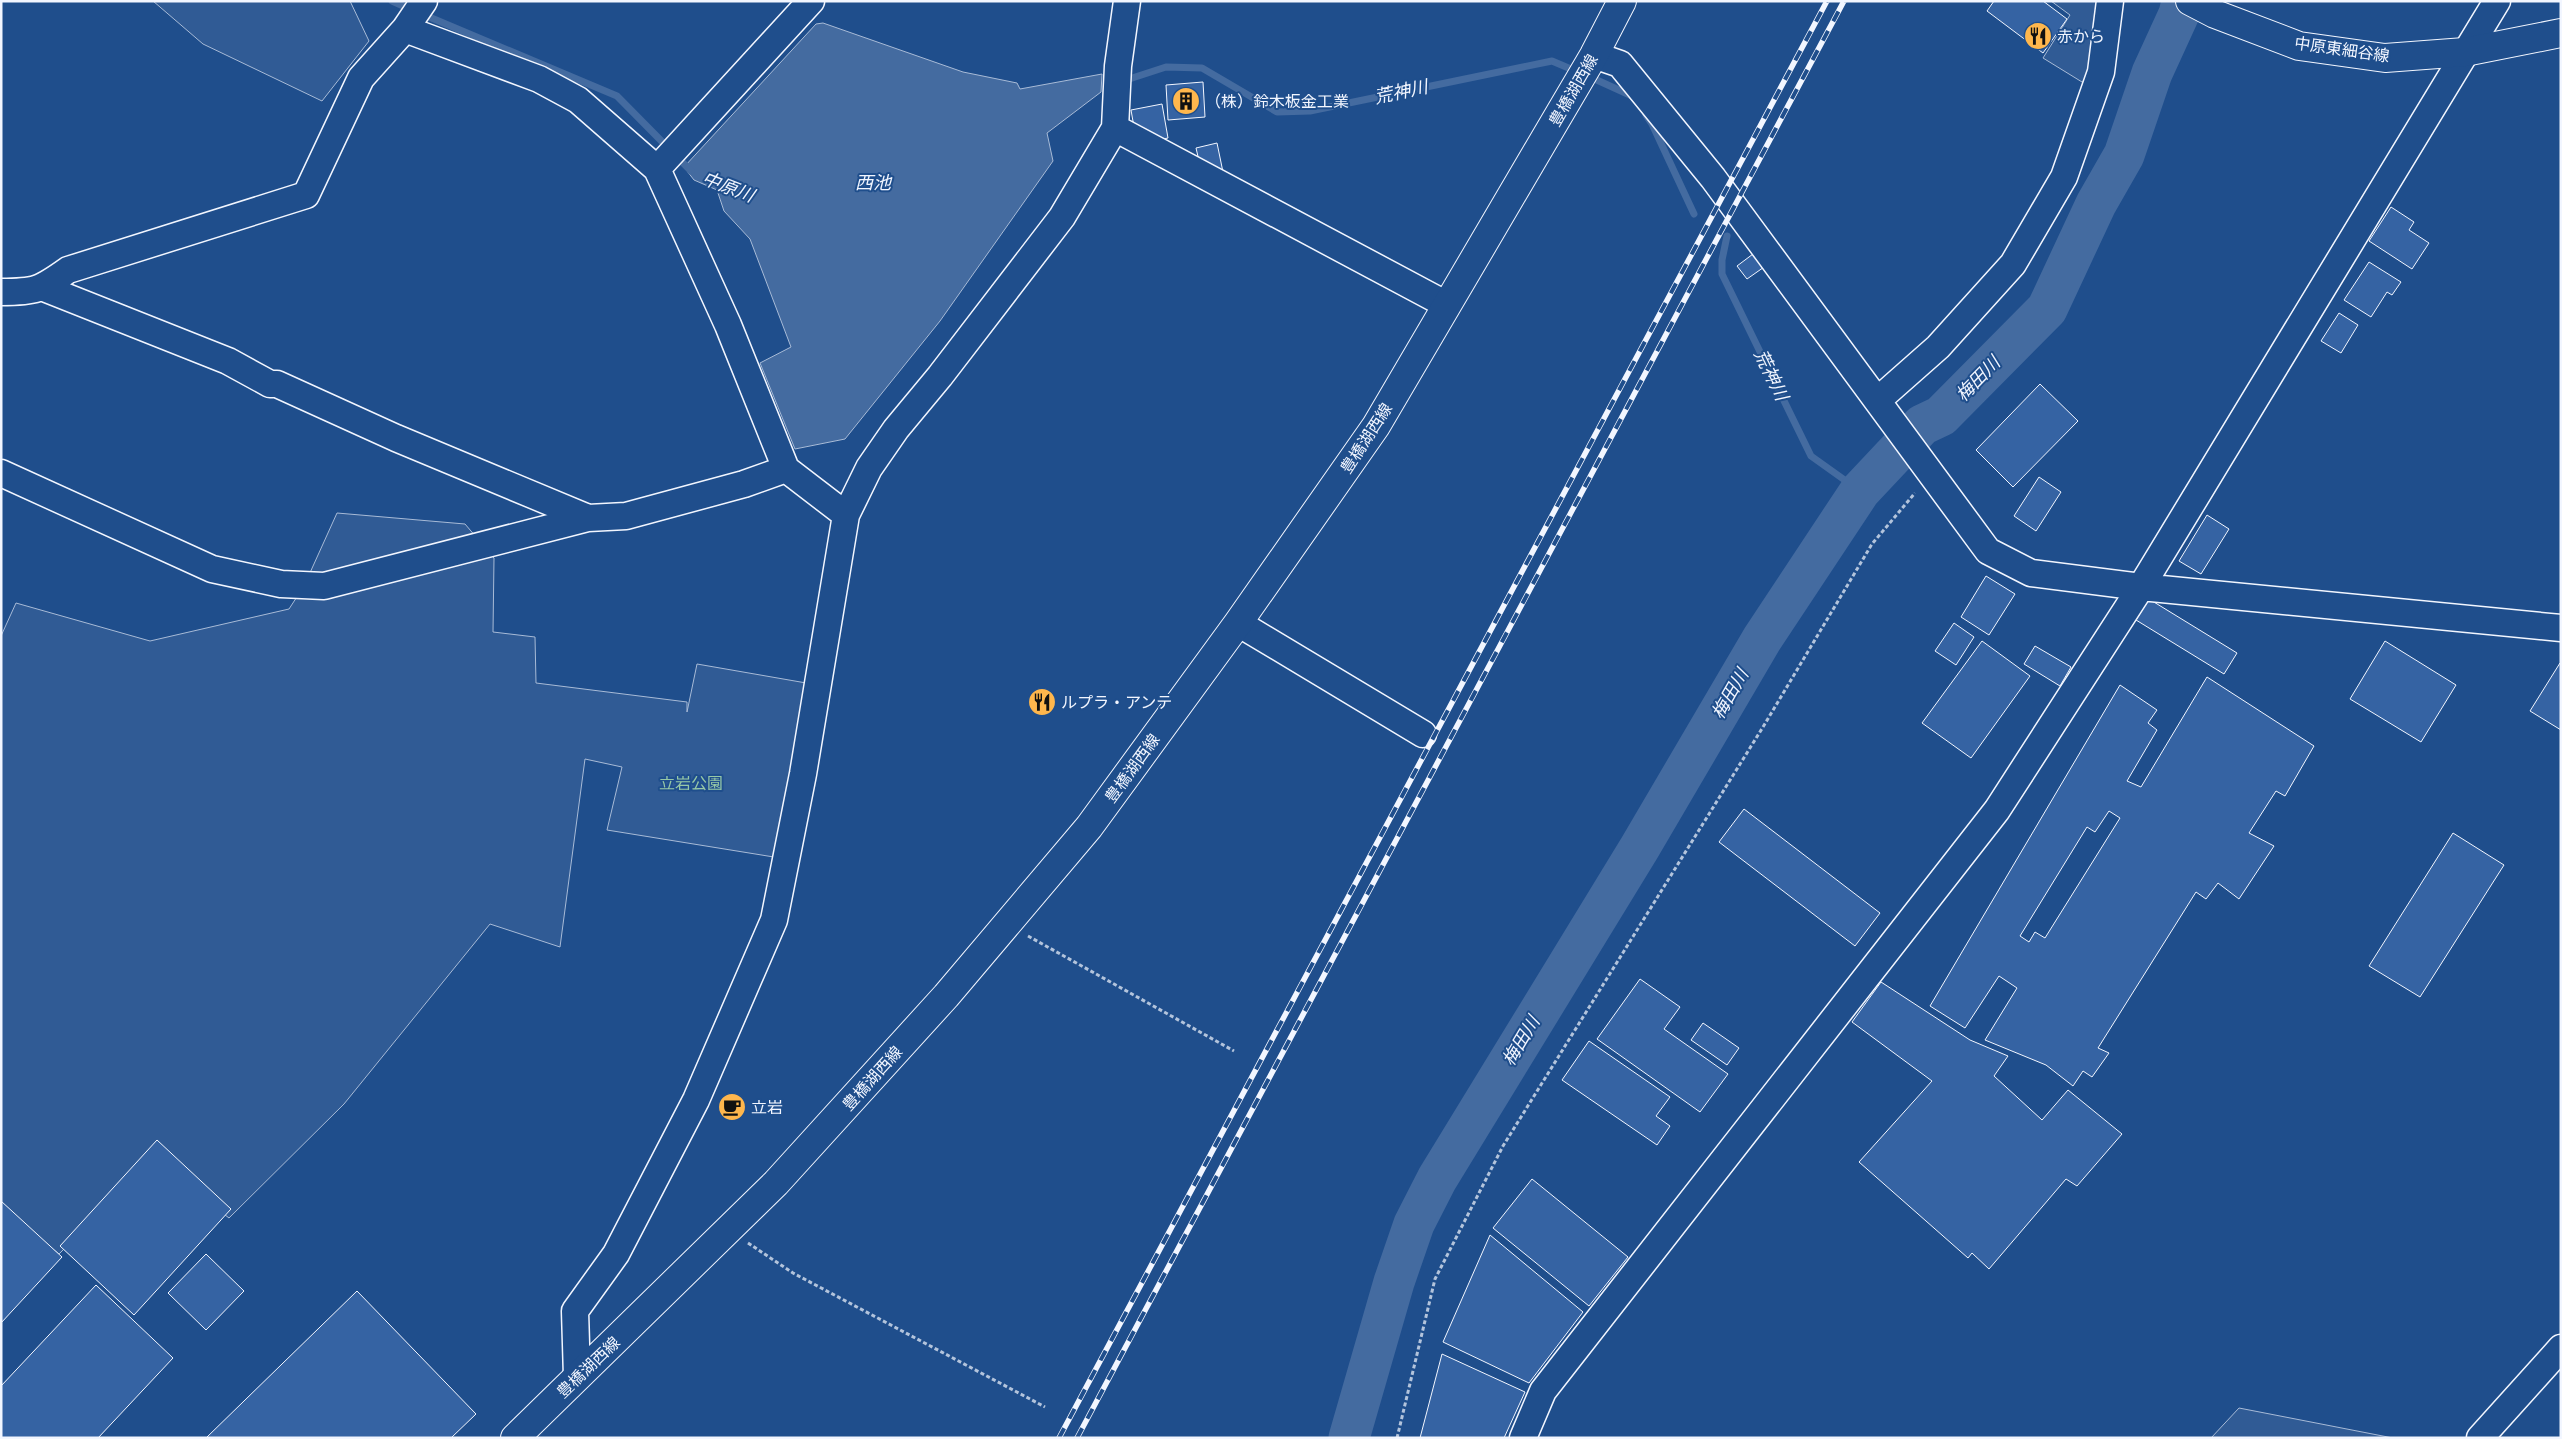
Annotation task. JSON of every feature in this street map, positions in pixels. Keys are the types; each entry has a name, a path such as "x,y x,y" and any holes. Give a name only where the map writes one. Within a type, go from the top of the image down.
{"main road":[{"name":"豊橋湖西線","path":"515,1438 783,1176 946,996 1089,827 1238,623 1376,426 1585,70 1622,1"},
{"name":"中原東細谷線","path":"2190,1 2215,14 2299,46 2385,58 2465,52 2561,33"}],"street":[{"path":"666,158 812,1"},
{"path":"577,1377 575,1311 616,1254 696,1100 774,920 803,774 846,515 869,468 896,429 940,376 1062,217 1114,128 1118,66 1127,1"},
{"path":"1881,405 1938,347 2013,264 2064,177 2101,72 2110,1"},
{"path":"1523,1438 1543,1391 1997,810 2141,587 2497,1"},
{"path":"1,292 31,292 44,288 68,270 306,195 361,78 414,17 578,100 666,158 728,325 786,469 846,515"},
{"path":"1585,70 1620,64 1713,178 1988,551 2031,572 2141,587 2560,627"},
{"path":"1114,128 1447,305"},
{"path":"44,288 228,361 270,384 278,384 396,438 588,518"},
{"path":"1,473 212,569 281,584 324,586 588,518 626,516 744,484 786,469"},
{"path":"1238,623 1423,734"},
{"path":"2480,1438 2561,1348"}],"path":[{"path":"1397,1438 1435,1279 1503,1146 1763,726 1872,544 1931,473"},
{"path":"1008,924 1234,1051"},
{"path":"728,1230 793,1273 1045,1407"}],"shaded area":[{"path":"153,1 350,1 369,41 322,101 203,44"},
{"path":"2051,1 2102,1 2091,82 2082,82 2043,58 2070,15"},
{"path":"337,513 465,524 494,558 493,632 535,637 536,683 687,702 687,712 697,664 812,684 780,858 607,830 622,767 585,759 560,947 490,924 344,1104 229,1218 154,1159 59,1254 5,1211 1,1214 1,636 16,603 150,641 289,609 304,586"},
{"path":"2239,1408 2393,1438 2211,1438"}],"water":[{"name":"西池","path":"823,23 963,72 1017,83 1020,89 1102,74 1101,92 1047,133 1053,161 940,321 845,439 795,449 760,363 791,347 750,239 724,211 717,190 694,180 684,167 816,24"}],"building":[{"name":"赤から","path":"1994,1 2043,1 2067,19 2043,53 1987,11"},
{"name":"（株）鈴木板金工業","path":"1203,82 1205,117 1168,120 1166,85"},
{"path":"1162,104 1168,138 1155,141 1134,127 1131,110"},
{"path":"1217,143 1224,177 1200,165 1196,148"},
{"path":"2391,207 2414,222 2409,230 2429,243 2412,269 2369,241"},
{"path":"1757,251 1767,265 1747,279 1737,266"},
{"path":"2369,262 2401,282 2392,295 2387,292 2371,317 2344,300"},
{"path":"2339,313 2358,325 2341,353 2321,341"},
{"path":"2040,384 2078,421 2013,487 1976,450"},
{"path":"2039,477 2061,492 2036,531 2014,516"},
{"path":"2207,515 2229,529 2201,574 2179,561"},
{"path":"1986,576 2015,594 1989,635 1961,617"},
{"path":"2149,599 2237,653 2224,674 2136,620"},
{"path":"1954,623 1974,637 1956,665 1935,651"},
{"path":"1982,641 2030,676 1971,758 1922,723"},
{"path":"2385,641 2456,685 2421,742 2350,699"},
{"path":"2035,646 2071,667 2060,686 2024,664"},
{"path":"2561,663 2561,730 2530,711"},
{"path":"2207,677 2314,746 2285,796 2276,791 2249,833 2274,846 2239,899 2218,883 2206,899 2196,892 2098,1048 2109,1053 2092,1077 2083,1071 2073,1086 2046,1065 1985,1040 2017,988 1999,976 1965,1028 1930,1006 2120,685 2157,710 2148,723 2157,730 2127,781 2141,787","holes":["2109,811 2120,818 2045,938 2035,932 2029,942 2020,936 2087,827 2095,832"]},
{"path":"1744,809 1880,913 1855,946 1719,842"},
{"path":"2453,833 2504,865 2420,997 2369,966"},
{"path":"1640,979 1680,1007 1664,1029 1728,1074 1700,1112 1597,1039"},
{"path":"1881,982 1970,1040 2008,1056 1994,1076 2042,1120 2068,1090 2122,1134 2077,1186 2066,1179 1989,1269 1972,1253 1968,1258 1859,1162 1932,1081 1852,1022"},
{"path":"1703,1023 1739,1048 1727,1065 1691,1040"},
{"path":"1589,1041 1670,1097 1656,1116 1670,1126 1657,1145 1562,1080"},
{"path":"157,1140 231,1209 134,1315 60,1246"},
{"path":"1532,1179 1628,1257 1589,1306 1493,1228"},
{"path":"1,1201 62,1257 1,1323"},
{"path":"1490,1235 1583,1312 1529,1383 1443,1342"},
{"path":"206,1254 244,1291 206,1330 168,1293"},
{"path":"96,1285 173,1358 98,1438 1,1438 1,1386"},
{"path":"357,1291 476,1414 451,1438 206,1438"},
{"path":"1442,1354 1525,1392 1504,1438 1420,1438"}],"waterway":[{"name":"中原川","path":"392,1 412,10"},
{"name":"梅田川","path":"1349,1438 1394,1282 1414,1224 1437,1179 1640,847 1762,639 1860,491 1922,425 1941,416 2047,309 2096,204 2124,155 2152,73 2179,14 2182,1"},
{"name":"中原川","path":"422,14 617,96 691,171"},
{"name":"荒神川","path":"1123,81 1166,67 1202,68 1277,112 1310,111 1552,61 1578,72"},
{"name":"荒神川","path":"1588,76 1632,96"},
{"name":"荒神川","path":"1646,115 1694,214"},
{"name":"荒神川","path":"1727,236 1722,260 1722,274 1811,456 1860,491"}],"railway":[{"path":"1059,1438 1827,1"},
{"path":"1077,1438 1844,1"}],"place":[{"name":"赤から","path":"2038,36"},
{"name":"（株）鈴木板金工業","path":"1186,101"},
{"name":"ルプラ・アンテ","path":"1042,702"},
{"name":"立岩","path":"732,1107"}],"park label":[{"name":"立岩公園","path":"691,783"}]}
